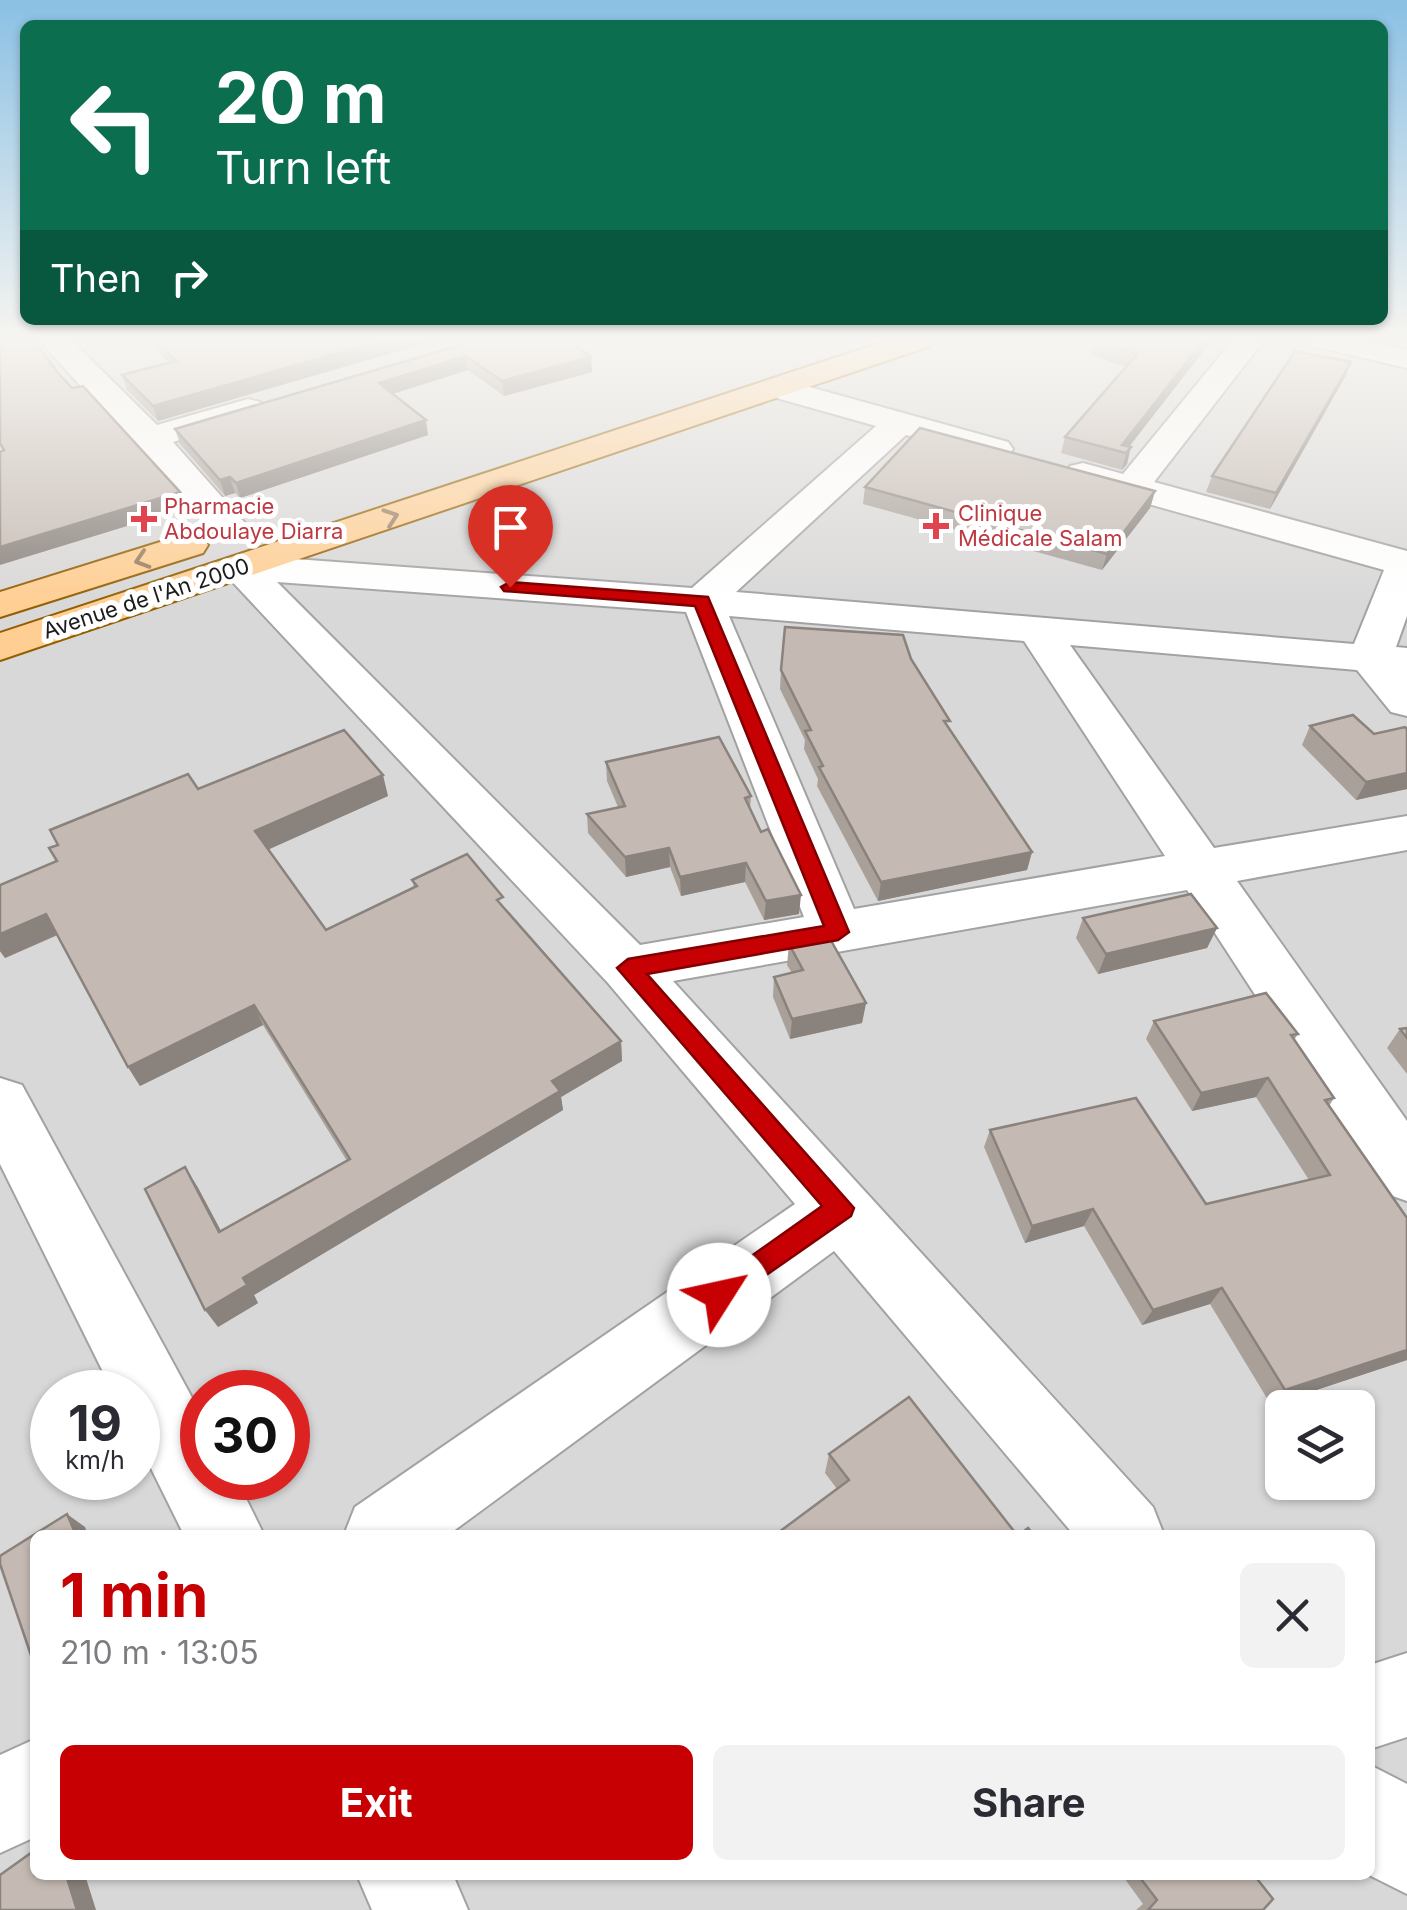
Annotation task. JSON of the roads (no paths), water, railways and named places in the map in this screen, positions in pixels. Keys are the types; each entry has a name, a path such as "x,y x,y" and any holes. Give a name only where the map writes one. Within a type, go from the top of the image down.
{"main road":[{"path":"346,495 554,429"},
{"name":"Avenue de l'An 2000","path":"0,605 236,549 639,429"},
{"name":"Avenue de l'An 2000","path":"0,647 236,549 270,519"}],"street":[{"path":"141,429 236,549 628,968 1122,1530"},
{"path":"150,438 180,429"},
{"path":"702,601 892,429"},
{"path":"925,429 1407,564 1389,660 1407,702"},
{"path":"1131,487 1177,429"},
{"path":"236,549 702,601 1389,660"},
{"path":"702,601 838,932"},
{"path":"1038,630 1407,1173"},
{"path":"628,968 1407,833"},
{"path":"0,1103 222,1530"},
{"path":"389,1530 841,1208"},
{"path":"1375,1705 1407,1694"},
{"path":"0,1808 30,1787"},
{"path":"1375,1815 1407,1849"},
{"path":"405,1880 421,1910"}],"place":[{"name":"Pharmacie Abdoulaye Diarra","path":"144,519"},
{"name":"Clinique Médicale Salam","path":"936,526"}]}
